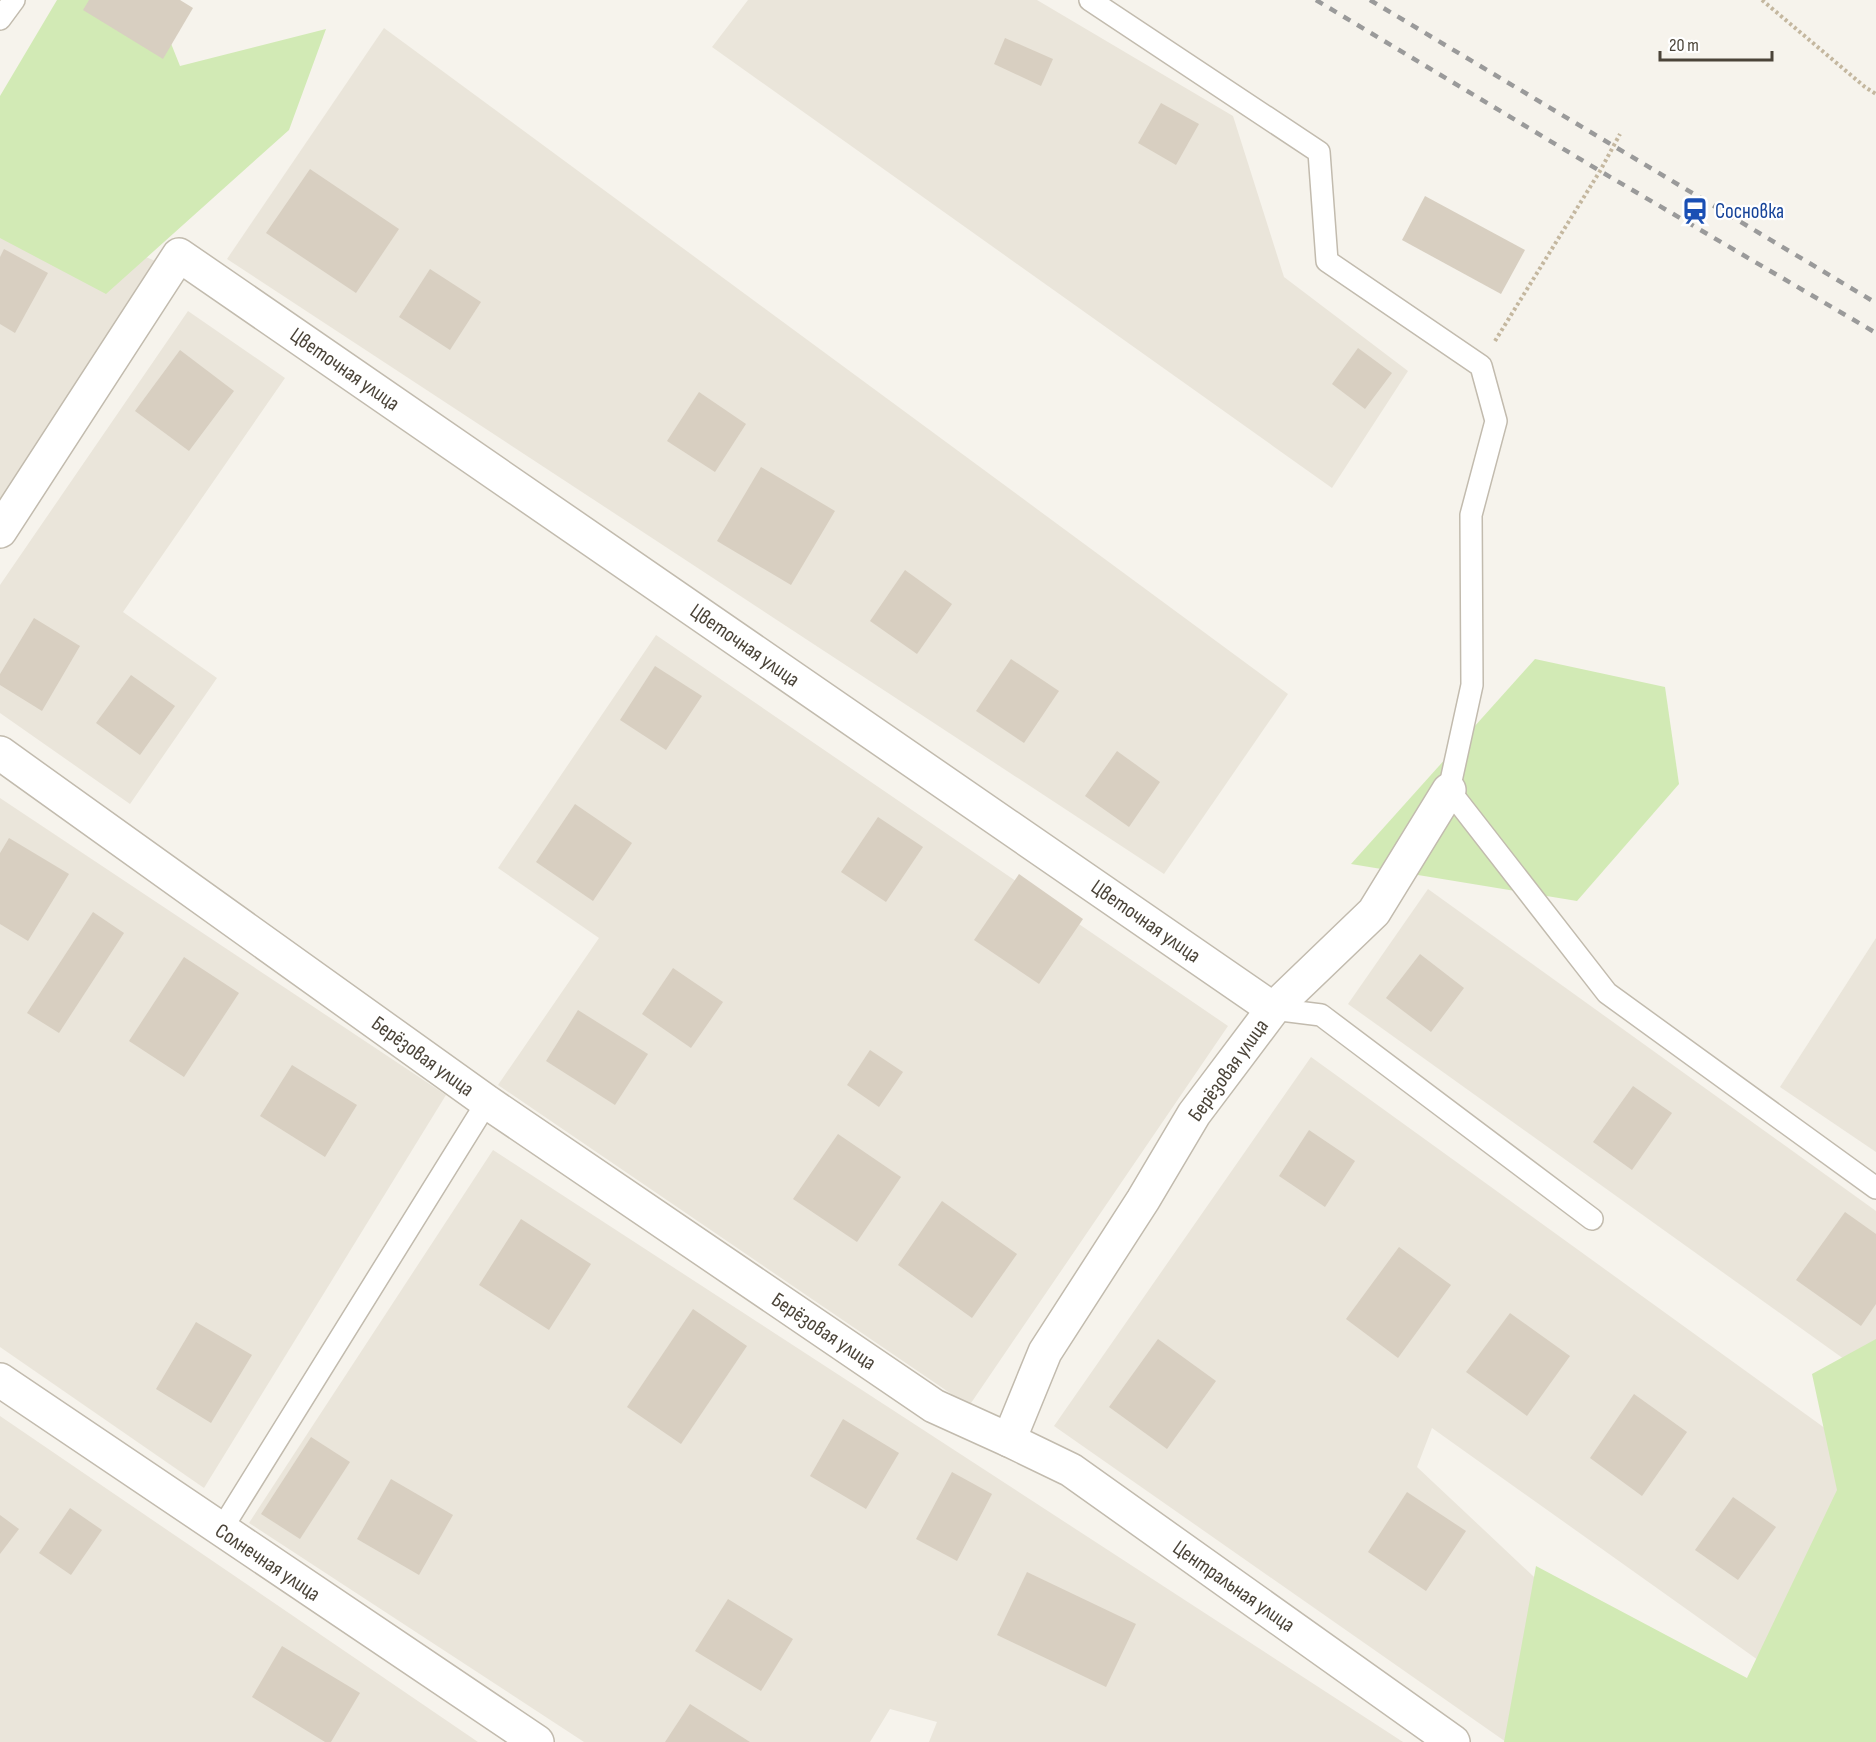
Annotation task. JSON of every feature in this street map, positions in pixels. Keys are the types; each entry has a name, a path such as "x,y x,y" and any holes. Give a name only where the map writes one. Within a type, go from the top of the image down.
{"street":[{"name":"Цветочная улица","path":"0,531 179,255 1273,1009"},
{"name":"Берёзовая улица","path":"0,753 487,1102 934,1406 1009,1440 1045,1352 1143,1200 1194,1114 1273,1009 1374,912 1449,790"},
{"name":"Солнечная улица","path":"0,1380 537,1742"},
{"name":"Центральная улица","path":"1009,1440 1071,1470 1453,1742"}],"lane":[{"path":"0,19 14,0"},
{"path":"1090,0 1319,152 1327,261 1481,366 1496,421 1471,515 1472,685 1449,790 1607,993 1876,1188"},
{"path":"1273,1009 1321,1015 1592,1219"},
{"path":"221,1530 487,1102"}],"path":[{"path":"1762,0 1864,87 1876,94"},
{"path":"1481,366 1600,171 1620,134"}],"shaded area":[{"path":"748,0 1037,0 1233,116 1284,277 1408,371 1332,488 712,47"},
{"path":"384,28 1288,694 1164,874 227,259"},
{"path":"0,195 160,263 0,502"},
{"path":"188,311 285,378 123,612 217,678 130,804 0,713 0,585"},
{"path":"656,635 1228,1026 969,1406 498,1085 599,938 498,868"},
{"path":"0,798 446,1095 204,1488 0,1347"},
{"path":"1428,889 1876,1211 1876,1382 1348,1004"},
{"path":"1876,938 1876,1152 1780,1087"},
{"path":"1311,1057 1876,1465 1758,1660 1432,1428 1417,1467 1599,1638 1506,1742 1054,1426"},
{"path":"493,1150 1403,1742 929,1742 937,1722 890,1709 870,1742 584,1742 249,1523"},
{"path":"0,1416 478,1742 0,1742"}],"green space":[{"path":"57,0 162,0 158,11 180,66 326,29 289,130 106,294 0,238 0,96"},
{"path":"1535,659 1665,687 1679,784 1577,901 1351,864"},
{"path":"1876,1339 1876,1742 1504,1742 1536,1566 1747,1678 1837,1490 1812,1374"}],"building":[{"path":"89,0 180,0 193,8 163,59 83,10"},
{"path":"1005,38 1053,59 1041,86 994,64"},
{"path":"1161,103 1199,124 1176,165 1138,143"},
{"path":"310,169 399,229 356,293 266,233"},
{"path":"1425,196 1525,250 1501,294 1402,240"},
{"path":"4,249 48,273 15,333 0,324 0,257"},
{"path":"430,269 481,302 450,350 399,317"},
{"path":"1358,348 1392,373 1365,409 1332,384"},
{"path":"180,350 234,391 189,451 135,411"},
{"path":"699,392 746,424 715,472 667,441"},
{"path":"761,467 835,511 791,585 717,541"},
{"path":"905,570 952,604 917,654 870,621"},
{"path":"34,618 80,646 42,711 0,685 0,674"},
{"path":"1011,659 1059,691 1024,743 976,711"},
{"path":"655,666 702,696 666,750 620,720"},
{"path":"131,675 175,706 140,755 96,723"},
{"path":"1117,751 1160,782 1129,827 1085,796"},
{"path":"575,804 632,843 593,901 536,862"},
{"path":"878,817 923,847 886,902 841,872"},
{"path":"9,838 69,874 28,941 0,924 0,853"},
{"path":"1019,874 1083,919 1039,984 974,940"},
{"path":"93,912 124,933 59,1033 27,1013"},
{"path":"1420,954 1464,988 1431,1032 1386,998"},
{"path":"184,957 239,993 184,1077 129,1041"},
{"path":"673,968 723,1002 691,1048 642,1014"},
{"path":"578,1010 648,1054 615,1105 546,1061"},
{"path":"870,1050 903,1072 879,1107 847,1085"},
{"path":"292,1065 357,1105 325,1157 260,1116"},
{"path":"1633,1086 1672,1113 1632,1170 1593,1142"},
{"path":"1309,1130 1355,1161 1325,1207 1279,1176"},
{"path":"838,1134 901,1177 857,1242 793,1199"},
{"path":"942,1201 1017,1254 972,1318 898,1265"},
{"path":"1845,1212 1876,1234 1876,1304 1861,1326 1796,1280"},
{"path":"521,1219 591,1264 549,1330 479,1285"},
{"path":"1399,1247 1451,1285 1398,1358 1346,1319"},
{"path":"693,1309 747,1346 681,1444 627,1407"},
{"path":"1510,1313 1570,1356 1527,1416 1466,1372"},
{"path":"196,1322 252,1355 211,1423 156,1389"},
{"path":"1158,1339 1216,1381 1167,1449 1109,1407"},
{"path":"1634,1394 1687,1432 1642,1496 1590,1458"},
{"path":"843,1419 899,1453 866,1509 810,1476"},
{"path":"311,1437 350,1462 300,1539 261,1514"},
{"path":"952,1472 992,1494 957,1561 916,1539"},
{"path":"391,1479 453,1515 419,1575 357,1539"},
{"path":"1407,1492 1466,1531 1426,1591 1368,1552"},
{"path":"1733,1497 1776,1527 1738,1580 1695,1550"},
{"path":"70,1508 102,1530 71,1575 39,1553"},
{"path":"0,1515 19,1529 0,1554"},
{"path":"1027,1572 1136,1624 1106,1687 997,1635"},
{"path":"728,1599 793,1639 761,1691 695,1651"},
{"path":"282,1646 360,1693 331,1742 325,1742 252,1697"},
{"path":"690,1704 750,1742 665,1742"}],"railway":[{"path":"1316,0 1600,171 1876,333"},
{"path":"1370,0 1876,303"}],"place":[{"name":"Сосновка","path":"1695,211"}]}
